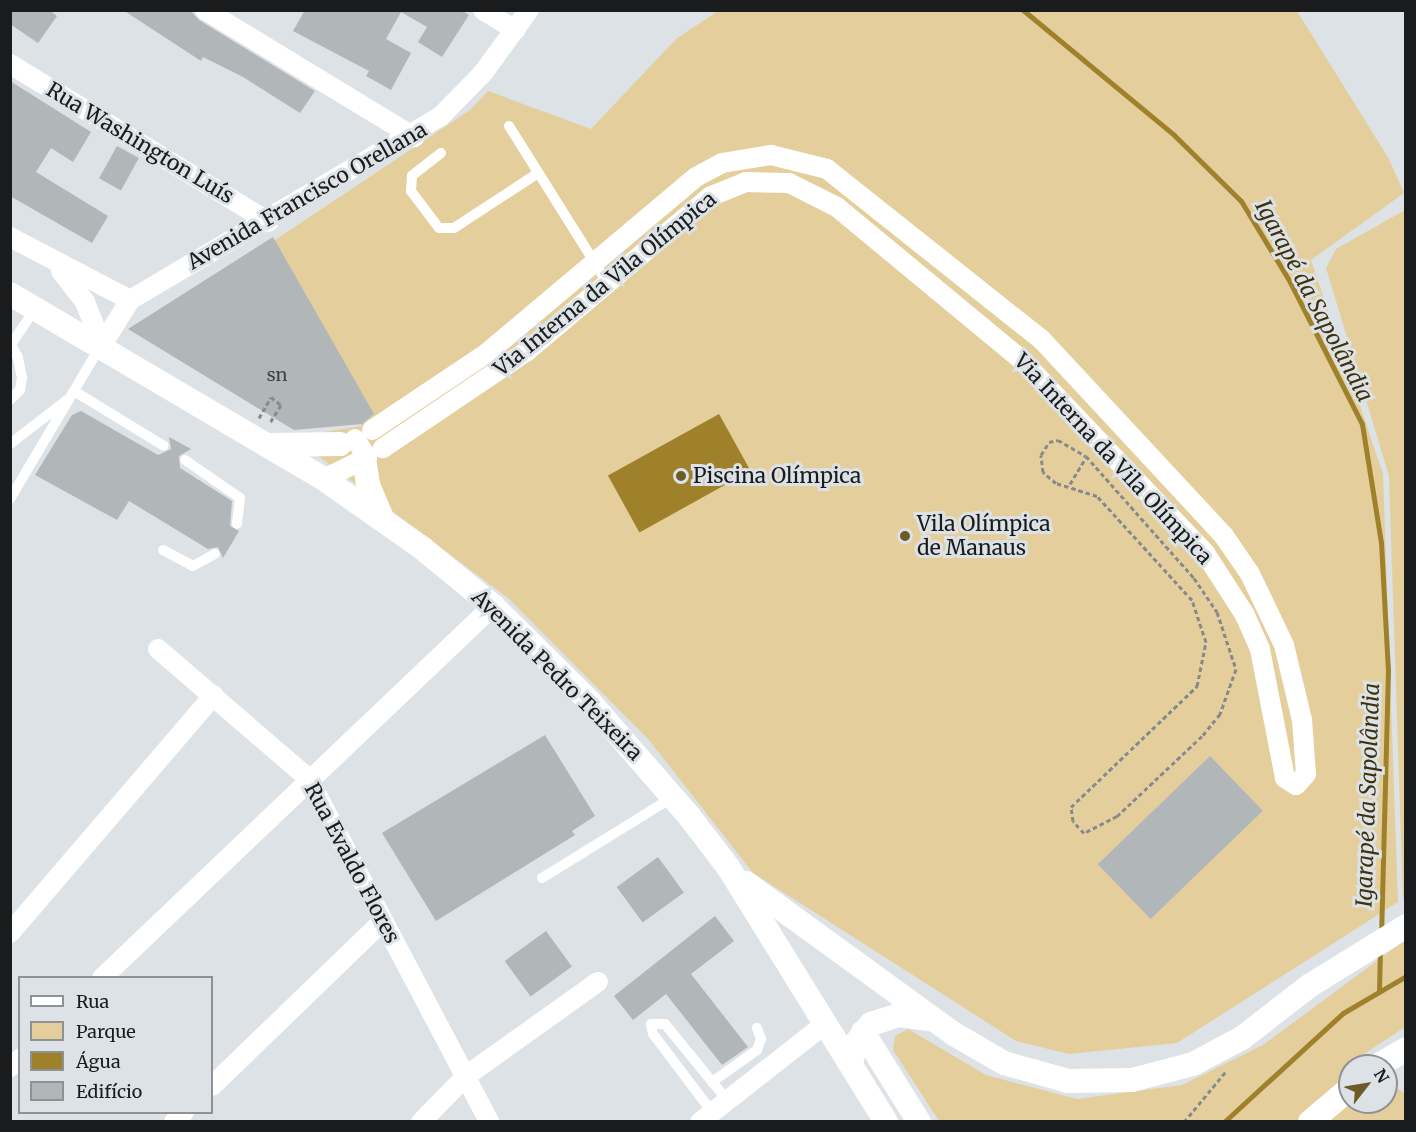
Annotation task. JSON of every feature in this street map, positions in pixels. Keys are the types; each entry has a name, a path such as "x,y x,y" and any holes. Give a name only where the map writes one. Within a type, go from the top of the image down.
{"street":[{"path":"204,10 414,136"},
{"path":"483,10 515,30"},
{"name":"Avenida Francisco Orellana","path":"102,345 130,300 269,222 414,136 463,96 529,10"},
{"name":"Rua Washington Luís","path":"10,64 269,222"},
{"name":"Via Interna da Vila Olímpica","path":"745,157 795,158 827,169 901,224 1042,340 1121,420 1224,536 1250,573 1284,645 1302,720 1307,763 1304,780 1296,784 1288,782 1282,771 1260,649 1245,615 1205,553 1023,362 883,244 814,192 789,183 746,182 696,206 608,284 503,369 364,446 487,353 592,260 696,177 745,157"},
{"path":"883,244 901,224"},
{"path":"10,237 130,300"},
{"path":"50,260 85,302 102,345"},
{"path":"952,302 970,280"},
{"name":"Avenida Pedro Teixeira","path":"10,294 102,345 324,479 382,518 493,606 589,700 673,797 728,867 886,1122"},
{"path":"487,353 503,369"},
{"path":"1100,441 1121,420"},
{"path":"266,442 364,446"},
{"path":"324,479 329,458 364,446"},
{"path":"324,479 364,446"},
{"path":"364,446 368,485 382,518"},
{"path":"1205,553 1224,536"},
{"path":"104,976 308,778 493,606"},
{"name":"Rua Evaldo Flores","path":"158,649 308,778 489,1122"},
{"path":"10,933 214,695"},
{"path":"728,867 798,926 934,1020 1004,1063 1035,1074 1068,1081 1132,1080 1219,1052 1333,971 1406,926"},
{"path":"213,1085 383,921"},
{"path":"421,1122 466,1076 598,982"},
{"path":"851,1064 863,1032 899,1015 934,1020"},
{"path":"713,1111 825,1023"},
{"path":"863,1032 919,1122"},
{"path":"1310,1122 1338,1098"}],"lane":[{"path":"509,126 608,284"},
{"path":"441,153 412,176 411,192 440,228 454,228 538,173"},
{"path":"10,400 20,390 22,378 11,346 34,309"},
{"path":"10,499 102,345"},
{"path":"10,444 72,394"},
{"path":"72,394 164,447"},
{"path":"184,460 240,498 237,524"},
{"path":"163,550 193,566 215,554"},
{"path":"542,878 673,797"},
{"path":"651,1024 665,1024 712,1082 713,1111 653,1034 651,1024"},
{"path":"712,1082 757,1050 762,1039 757,1028"}],"path":[{"path":"266,442 281,405 271,397"},
{"path":"1058,440 1086,456 1194,578 1217,612 1236,669 1220,714 1202,736 1117,816 1084,833 1073,821 1071,807 1197,686 1206,642 1192,600 1097,495 1070,484 1056,483 1043,472 1041,455 1049,442 1058,440"},
{"path":"1070,484 1086,456"}],"green space":[{"name":"Vila Olímpica de Manaus","path":"718,11 1297,11 1389,159 1404,193 1311,260 1383,474 1398,902 1177,1043 1069,1054 1016,1041 753,873 649,740 508,598 293,437 362,426 263,248 470,110 488,91 591,129 676,39"},
{"path":"1405,210 1406,896 1403,898 1389,476 1326,268 1336,249"},
{"path":"1405,940 1405,1027 1364,1054 1338,1054 1338,1114 1398,1114 1398,1089 1405,1094 1405,1121 939,1121 893,1050 895,1036 908,1029 986,1075 1077,1099 1182,1085 1263,1045"}],"water":[{"name":"Piscina Olímpica","path":"719,414 751,471 639,532 608,476"}],"building":[{"path":"10,10 49,10 57,16 38,43 10,24"},
{"path":"123,10 190,10 199,20 315,91 300,113 243,77 203,57 201,61"},
{"path":"305,10 461,10 469,15 442,57 418,42 427,27 401,12 386,39 411,53 391,90 366,76 369,71 293,31"},
{"path":"10,81 91,132 73,162 51,148 36,172 108,216 92,243 10,196"},
{"path":"117,146 139,158 121,190 99,178"},
{"path":"273,237 374,414 362,424 294,430 128,329"},
{"path":"81,411 158,455 171,449 169,437 191,449 179,456 180,468 232,501 230,526 239,531 223,558 218,547 208,549 129,501 117,520 35,475 72,415"},
{"path":"545,735 595,816 572,831 575,835 436,921 382,833"},
{"path":"1210,756 1263,811 1151,919 1098,864"},
{"path":"658,857 684,893 643,923 617,887"},
{"path":"715,916 734,941 691,974 748,1047 722,1065 666,994 633,1020 614,996"},
{"path":"546,931 572,967 531,997 505,961"}],"waterway":[{"name":"Igarapé da Sapolândia","path":"1023,10 1174,135 1241,201 1290,282 1362,424 1381,542 1388,670 1381,934"},
{"name":"Igarapé da Sapolândia","path":"1379,992 1380,949"},
{"path":"1224,1122 1343,1013 1406,976"}],"place":[{"name":"Piscina Olímpica","path":"681,476"},
{"name":"Vila Olímpica de Manaus","path":"905,536"}]}
